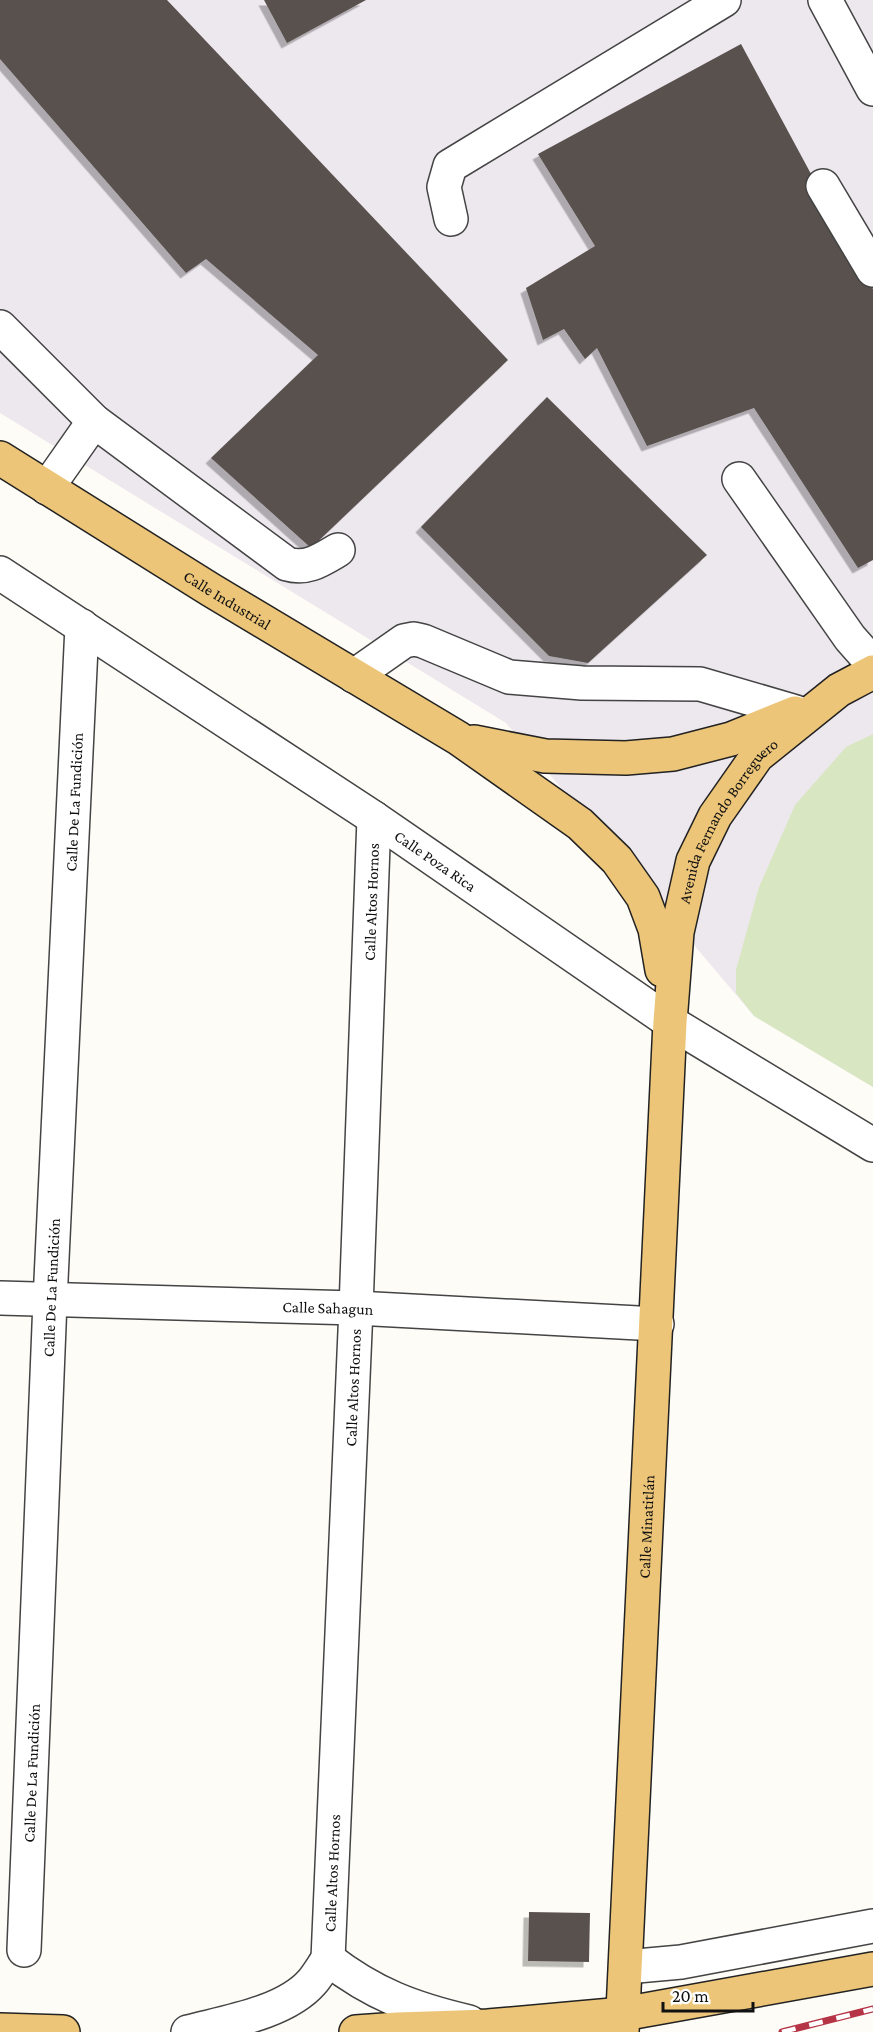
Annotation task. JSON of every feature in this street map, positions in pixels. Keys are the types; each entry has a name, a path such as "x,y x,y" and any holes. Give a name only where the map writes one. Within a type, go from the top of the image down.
{"main road":[{"name":"Calle Industrial","path":"0,458 211,590 458,738"},
{"name":"Avenida Fernando Borreguero","path":"670,1022 677,932 693,861 715,816 757,756 839,690 873,672"},
{"path":"458,738 545,756 626,758 673,754 731,739 796,712 839,690"},
{"path":"458,738 580,824 617,860 643,897 655,929 670,1022"},
{"name":"Calle Minatitlán","path":"623,2023 670,1022"},
{"path":"356,2032 623,2023 873,1969"},
{"path":"0,2030 63,2032"}],"street":[{"path":"452,219 444,187 450,166 724,0"},
{"path":"825,0 873,89"},
{"path":"823,186 873,270"},
{"path":"0,327 94,422 287,564 298,567 316,563 338,550"},
{"path":"47,488 94,422"},
{"path":"739,479 850,638 873,664"},
{"name":"Calle Poza Rica","path":"0,573 374,818 670,1022 873,1145"},
{"name":"Calle De La Fundición","path":"24,1950 50,1301 82,626"},
{"path":"354,676 404,641 414,639 423,640 509,677 582,683 700,684 796,712"},
{"name":"Calle Altos Hornos","path":"328,1959 374,818"},
{"name":"Calle Sahagun","path":"0,1298 356,1308 657,1324"},
{"path":"626,1967 681,1962 873,1926"},
{"path":"188,2032 259,2013 290,2000 312,1983 328,1959 366,1986 396,2000 428,2012 488,2026"}],"shaded area":[{"path":"0,0 873,0 873,1087 754,1016 506,723 0,413"}],"green space":[{"path":"873,734 873,1087 754,1016 736,993 736,970 759,887 795,805 846,747"}],"building":[{"path":"0,0 167,0 508,360 311,548 211,458 318,355 206,259 186,273 0,59"},
{"path":"264,0 366,0 287,43"},
{"path":"741,44 873,289 873,560 858,568 754,408 647,446 597,348 585,359 564,329 543,340 526,288 595,246 538,154"},
{"path":"547,397 707,555 588,663 549,656 421,527"},
{"path":"529,1912 590,1913 589,1962 528,1961"}],"railway":[{"path":"782,2032 873,2009"}]}
